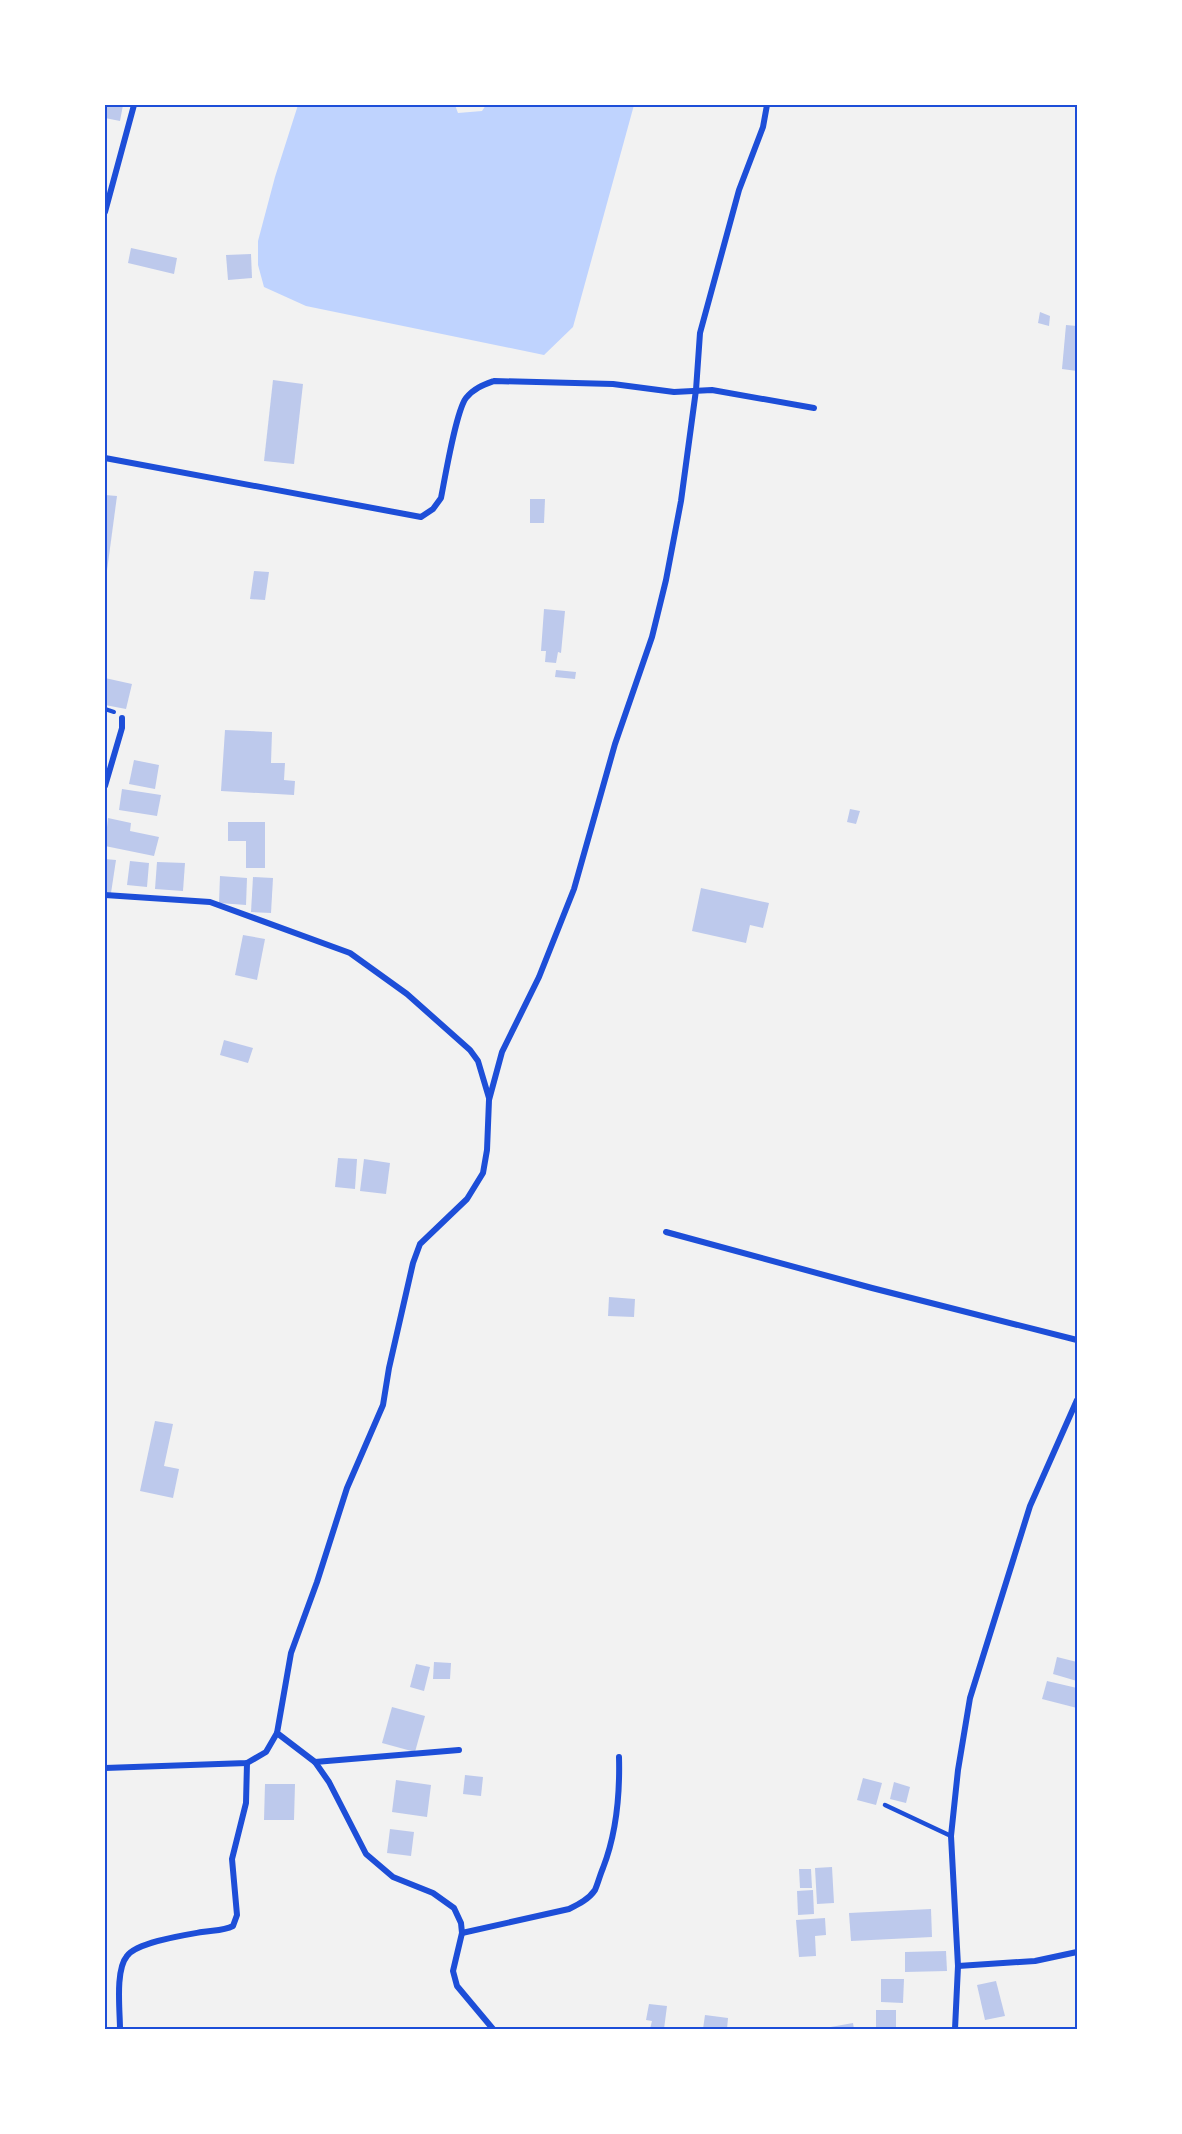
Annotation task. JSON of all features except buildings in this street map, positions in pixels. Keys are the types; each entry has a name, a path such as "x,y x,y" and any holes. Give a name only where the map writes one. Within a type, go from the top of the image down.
{"street":[{"path":"105,212 134,105"},
{"path":"105,1768 247,1763 266,1752 277,1733 291,1653 317,1582 347,1488 383,1405 413,1263 420,1244 467,1200 483,1173 487,1150 489,1100 502,1052 539,977 574,890 615,744 652,637 666,580 681,501 696,390 700,333 739,190 763,127 767,105"},
{"path":"105,458 421,517 434,509 441,498 458,416 465,399 477,388 494,381 613,384 674,392 712,390 814,408"},
{"path":"105,786 122,728 122,718"},
{"path":"105,895 210,902 350,953 407,994 470,1050 478,1061 489,1100"},
{"path":"666,1232 872,1288 1077,1340"},
{"path":"955,2029 958,1966 951,1836 958,1770 970,1698 1030,1506 1077,1400"},
{"path":"277,1733 315,1761 329,1782 366,1854 393,1877 433,1893 454,1908 461,1923 462,1933 453,1971 457,1986 493,2029"},
{"path":"315,1761 459,1750"},
{"path":"462,1933 569,1909 583,1902 594,1890 610,1849 617,1816 620,1787 619,1757"},
{"path":"120,2029 121,1968 128,1954 150,1943 224,1930 233,1926 237,1915 232,1859 246,1803 247,1763"},
{"path":"958,1966 1035,1961 1077,1952"}],"lane":[{"path":"885,1805 951,1836"}],"water":[{"path":"298,105 455,105 458,113 482,111 486,105 634,105 573,327 544,355 306,306 264,287 258,265 258,241"}]}
